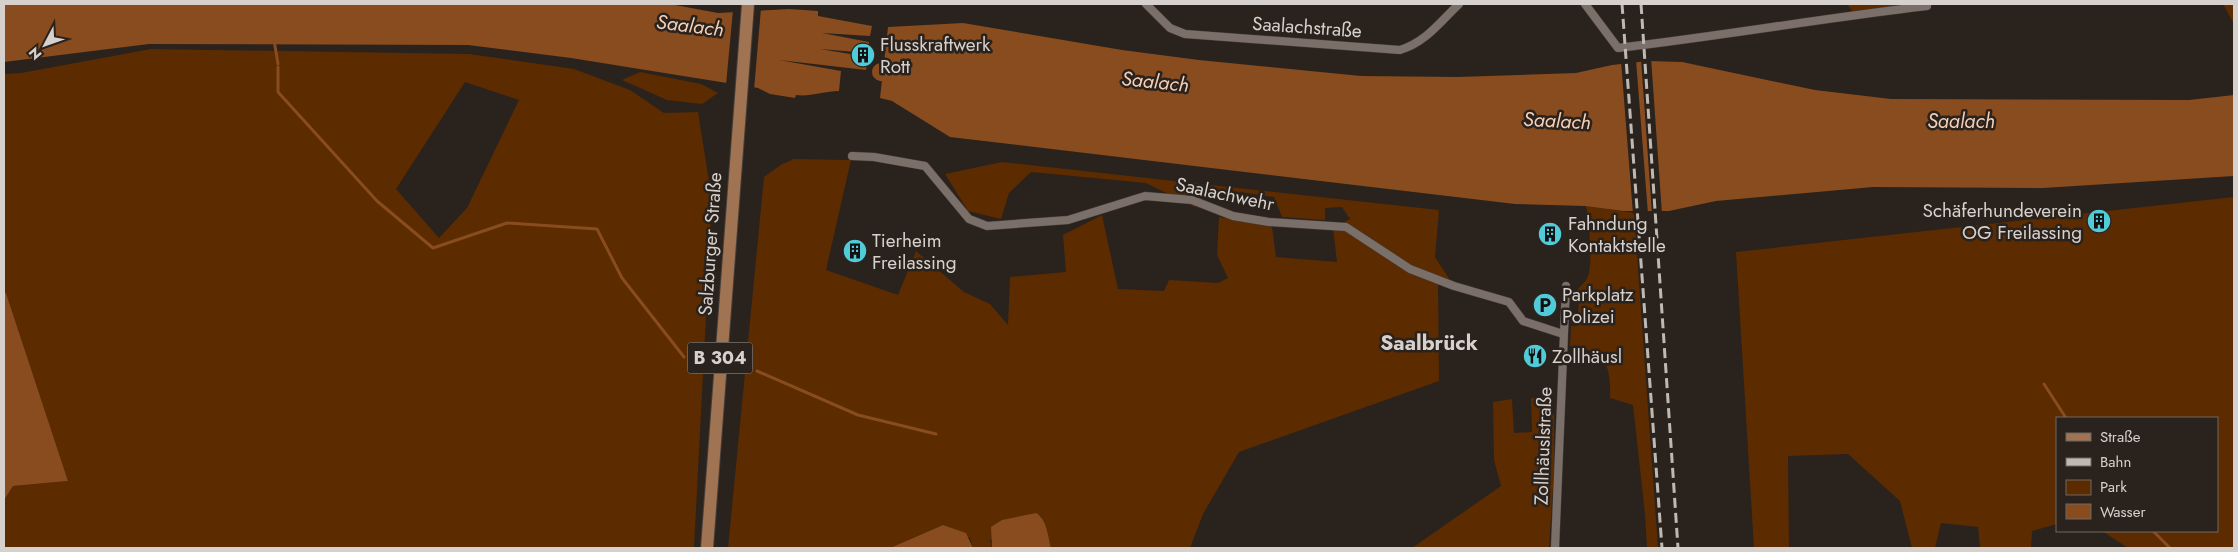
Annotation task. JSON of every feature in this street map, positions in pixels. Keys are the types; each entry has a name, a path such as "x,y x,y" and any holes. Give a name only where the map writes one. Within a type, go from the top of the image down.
{"main road":[{"name":"Salzburger Straße","path":"707,548 748,4"}],"street":[{"name":"Saalachstraße","path":"1146,4 1170,28 1185,34 1400,50 1415,45 1425,38 1459,4"},
{"path":"1585,4 1618,48 1706,38 1927,6"},
{"name":"Saalachwehr","path":"852,156 874,157 926,166 969,219 987,226 1068,220 1146,196 1192,200 1233,216 1269,222 1346,227 1410,269 1454,286 1509,302 1523,321 1563,334"},
{"name":"Zollhäuslstraße","path":"1555,548 1566,286"}],"green space":[{"path":"1847,4 1916,4 1853,12"},
{"path":"2223,4 2234,4 2234,24"},
{"path":"151,49 469,54 574,69 630,90 664,113 698,112 712,200 694,548 4,548 4,500 13,486 68,481 6,293 4,293 4,74 21,73","holes":["465,82 519,100 467,208 439,238 396,189"]},
{"path":"640,72 701,84 718,93 702,104 667,100 622,80"},
{"path":"794,159 851,160 826,270 898,295 916,251 964,292 990,304 1008,325 1010,277 1066,272 1063,235 1102,215 1118,289 1164,291 1169,280 1218,283 1228,278 1217,255 1219,217 1272,227 1276,257 1337,262 1333,228 1350,219 1342,207 1325,208 1325,220 1282,217 1274,197 1210,188 1195,207 1146,183 1031,172 1009,193 1001,219 968,211 945,174 1002,162 1439,210 1435,257 1454,286 1438,280 1439,381 1239,452 1203,514 1190,548 1051,548 1041,516 990,540 992,548 973,548 970,538 943,525 890,548 728,548 764,177 782,164"},
{"path":"2234,197 2234,548 2128,548 2104,532 2218,532 2218,417 2056,417 2056,524 2032,531 2031,548 1980,548 1978,527 1941,523 1935,548 1912,548 1900,501 1848,454 1788,456 1789,548 1754,548 1736,252"},
{"path":"1586,206 1634,213 1658,548 1647,548 1633,405 1610,398 1607,367 1598,355 1582,348 1570,346 1571,326 1577,326 1579,302 1571,302 1576,291 1588,276 1590,262"},
{"path":"1531,398 1544,398 1545,413 1554,414 1554,473 1549,548 1412,548 1501,486 1494,460 1493,402 1512,399 1514,433 1532,432"}],"water":[{"path":"4,4 653,4 675,5 718,13 789,9 818,11 818,16 872,26 870,36 822,33 869,42 868,53 820,49 868,57 866,70 779,60 841,71 839,91 796,95 795,98 770,94 758,88 571,58 468,45 149,44 4,62"},
{"path":"963,23 1122,50 1199,60 1361,76 1457,77 1576,73 1612,65 1648,61 1682,62 1815,90 1891,99 2189,100 2234,95 2234,176 2043,188 1873,187 1716,201 1669,211 1623,211 1585,206 1515,204 950,137 892,101 880,98 888,27"},
{"path":"4,293 6,293 68,481 13,486 4,500"},
{"path":"1036,513 1043,519 1051,548 992,548 991,527 1002,520"},
{"path":"943,525 966,533 973,548 890,548"}],"pier":[{"path":"761,8 754,90 726,85 733,10"},
{"path":"1651,58 1662,214 1652,214 1641,59"},
{"path":"1636,60 1648,214 1633,214 1621,61"}],"waterway":[{"path":"274,40 278,64"},
{"path":"278,67 278,92 377,201 433,248 507,223 597,229 622,278 684,357"},
{"name":"Saalach","path":"881,72 908,75"},
{"path":"757,371 858,415 936,434"},
{"path":"2044,384 2065,417"},
{"path":"2154,532 2170,548"}],"railway":[{"path":"1622,4 1662,548"},
{"path":"1641,4 1678,548"}],"place":[{"name":"Flusskraftwerk Rott","path":"863,55"},
{"name":"Schäferhundeverein OG Freilassing","path":"2099,221"},
{"name":"Fahndung Kontaktstelle","path":"1550,234"},
{"name":"Tierheim Freilassing","path":"855,251"},
{"name":"Parkplatz Polizei","path":"1545,305"},
{"name":"Zollhäusl","path":"1535,356"}],"district":[{"name":"Saalbrück","path":"1429,343"}]}
